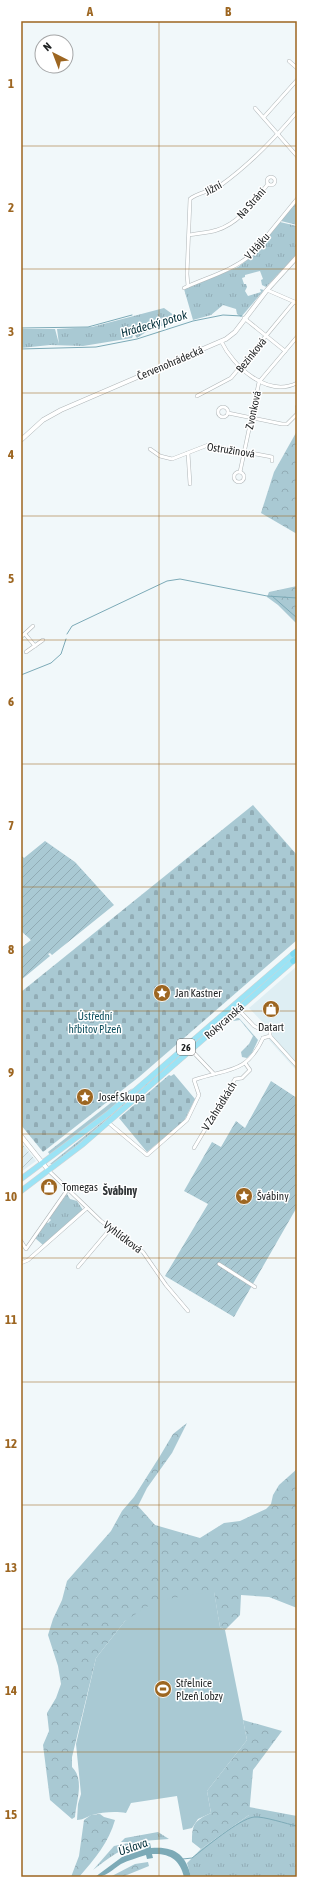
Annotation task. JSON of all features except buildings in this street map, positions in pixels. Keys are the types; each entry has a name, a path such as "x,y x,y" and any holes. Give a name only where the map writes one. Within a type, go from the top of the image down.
{"main road":[{"name":"Rokycanská","path":"21,1179 109,1113 233,1005 295,956"},
{"name":"Rokycanská","path":"21,1191 83,1144 238,1009 295,956"}],"street":[{"path":"289,61 297,68"},
{"path":"264,117 297,80"},
{"path":"255,108 297,156"},
{"name":"Jižní","path":"188,286 188,208 190,199 219,186 279,134 297,112"},
{"name":"Na Stráni","path":"189,234 215,231 234,222 246,211 268,184"},
{"name":"V Hájku","path":"184,288 211,278 244,261 252,254 297,199"},
{"name":"Červenohrádecká","path":"21,440 43,420 61,410 221,341 232,334 267,290 297,257"},
{"path":"267,290 296,302"},
{"name":"Bezinková","path":"197,396 230,380 296,302"},
{"path":"244,318 285,351"},
{"name":"Zvonková","path":"240,472 259,382 297,337"},
{"path":"221,341 229,356 259,382 283,386 297,382"},
{"path":"228,413 287,424 297,412 297,407"},
{"name":"Ostružinová","path":"150,449 160,456 171,459 206,445 272,457 272,461"},
{"path":"188,453 190,484"},
{"path":"21,637 32,626"},
{"path":"25,634 35,646"},
{"path":"26,652 42,640"},
{"path":"233,1005 254,1026 262,1030 266,1028 271,1031 270,1036 297,1066"},
{"path":"262,1030 261,1034 263,1038"},
{"path":"110,1124 147,1155 187,1120 199,1095 194,1080 230,1071 245,1063 253,1054 263,1038 270,1036"},
{"path":"187,1054 195,1054 214,1074"},
{"name":"V Zahrádkách","path":"194,1148 235,1079 242,1078 250,1070 245,1063"},
{"path":"21,1136 49,1171"},
{"name":"Vyhlídková","path":"49,1171 86,1208 144,1252 166,1285 188,1311"},
{"path":"21,1241 26,1249 68,1189"},
{"path":"21,1263 86,1208"},
{"path":"78,1267 111,1228"},
{"path":"219,1264 254,1287"}],"shaded area":[{"path":"297,966 297,1071 269,1040 271,1031 249,1008"},
{"path":"21,1142 36,1161 21,1172"},
{"path":"150,1843 151,1848 166,1848 178,1853 186,1862 191,1877 184,1877 180,1866 169,1856 152,1854 153,1858 147,1859 146,1855 133,1859 121,1864 106,1874 95,1877 122,1857 145,1849 144,1845"}],"green space":[{"path":"297,201 297,225 281,221"},
{"path":"280,222 297,226 297,254 266,287 262,285 261,280 263,279 260,271 245,275 245,277 242,278 247,287 245,291 248,296 261,292 260,289 264,290 241,317 237,314 236,309 223,305 211,315 193,320 184,289 238,267 252,256"},
{"path":"164,308 175,316 172,322 146,332 137,338 134,334 132,338 83,346 50,345 21,348 21,329 55,329 59,344 57,329 92,327"},
{"path":"297,431 297,534 261,513 274,472"},
{"path":"297,586 297,624 278,605 267,597 269,592"},
{"name":"Ústřední hřbitov Plzeň","path":"253,805 297,855 297,940 139,1077 43,1152 21,1125 21,992"},
{"path":"45,841 75,862 114,905 52,955 50,953 48,954 50,956 21,980 21,948 31,940 21,931 21,855 24,858"},
{"path":"230,1011 232,1011 74,1148 53,1164 50,1164 112,1114"},
{"path":"239,1018 258,1040 252,1053 247,1058 242,1057 241,1052 249,1044 253,1036 240,1020 233,1021"},
{"path":"174,1074 195,1099 184,1121 147,1152 119,1118 169,1075 171,1076"},
{"path":"271,1081 297,1098 297,1207 234,1317 165,1276 208,1204 184,1191 212,1142 221,1147 236,1121 245,1128"},
{"path":"133,1088 117,1104 50,1155 48,1152 117,1098"},
{"path":"67,1194 70,1199 77,1201 83,1210 43,1245 35,1238 46,1222 48,1223 51,1220 49,1218"},
{"path":"187,1423 172,1453 147,1488 138,1506 155,1525 200,1538 224,1523 240,1521 266,1509 271,1504 273,1495 279,1485 297,1469 297,1608 269,1597 241,1595 240,1615 225,1630 220,1627 214,1592 125,1621 96,1658 72,1757 72,1767 78,1778 79,1791 75,1817 72,1819 50,1800 43,1745 49,1731 47,1713 56,1698 61,1684 58,1666 48,1635 53,1619 62,1600 67,1581 111,1531 122,1511 134,1497 173,1434"},
{"name":"Střelnice Plzeň Lobzy","path":"214,1591 220,1627 225,1630 247,1740 207,1791 211,1813 198,1819 192,1828 183,1830 177,1796 131,1803 126,1813 100,1813 77,1820 78,1804 81,1794 76,1744 96,1658 125,1621 156,1601"},
{"path":"243,1720 282,1731 253,1770 249,1815 201,1849 192,1842 194,1827 201,1818 211,1813 207,1791 247,1740"},
{"path":"249,1807 297,1816 297,1877 191,1877 187,1863 201,1849 249,1815"},
{"path":"100,1814 104,1817 115,1820 109,1836 79,1877 71,1877 79,1856 84,1820 91,1815"},
{"path":"158,1832 169,1839 142,1841 142,1843 128,1847 116,1854 93,1870 114,1846 134,1842 121,1842 125,1838"},
{"path":"148,1862 149,1866 122,1877 110,1877 135,1864"}],"waterway":[{"path":"21,328 88,327 132,315"},
{"name":"Hrádecký potok","path":"21,349 96,347 137,339 193,321 223,315 242,316"},
{"path":"67,634 72,626 167,581 180,579 267,596 297,598"},
{"path":"272,596 297,618"},
{"path":"21,675 51,663 61,654 66,639"},
{"path":"183,1859 192,1858 231,1828 254,1817 297,1826"}],"place":[{"name":"Jan Kastner","path":"162,993"},
{"name":"Datart","path":"271,1009"},
{"name":"Josef Skupa","path":"85,1097"},
{"name":"Tomegas","path":"49,1187"},
{"name":"Švábiny","path":"244,1196"},
{"name":"Střelnice Plzeň Lobzy","path":"163,1689"}],"district":[{"name":"Švábiny","path":"120,1191"}],"water label":[{"name":"Úslava","path":"133,1847"}]}
